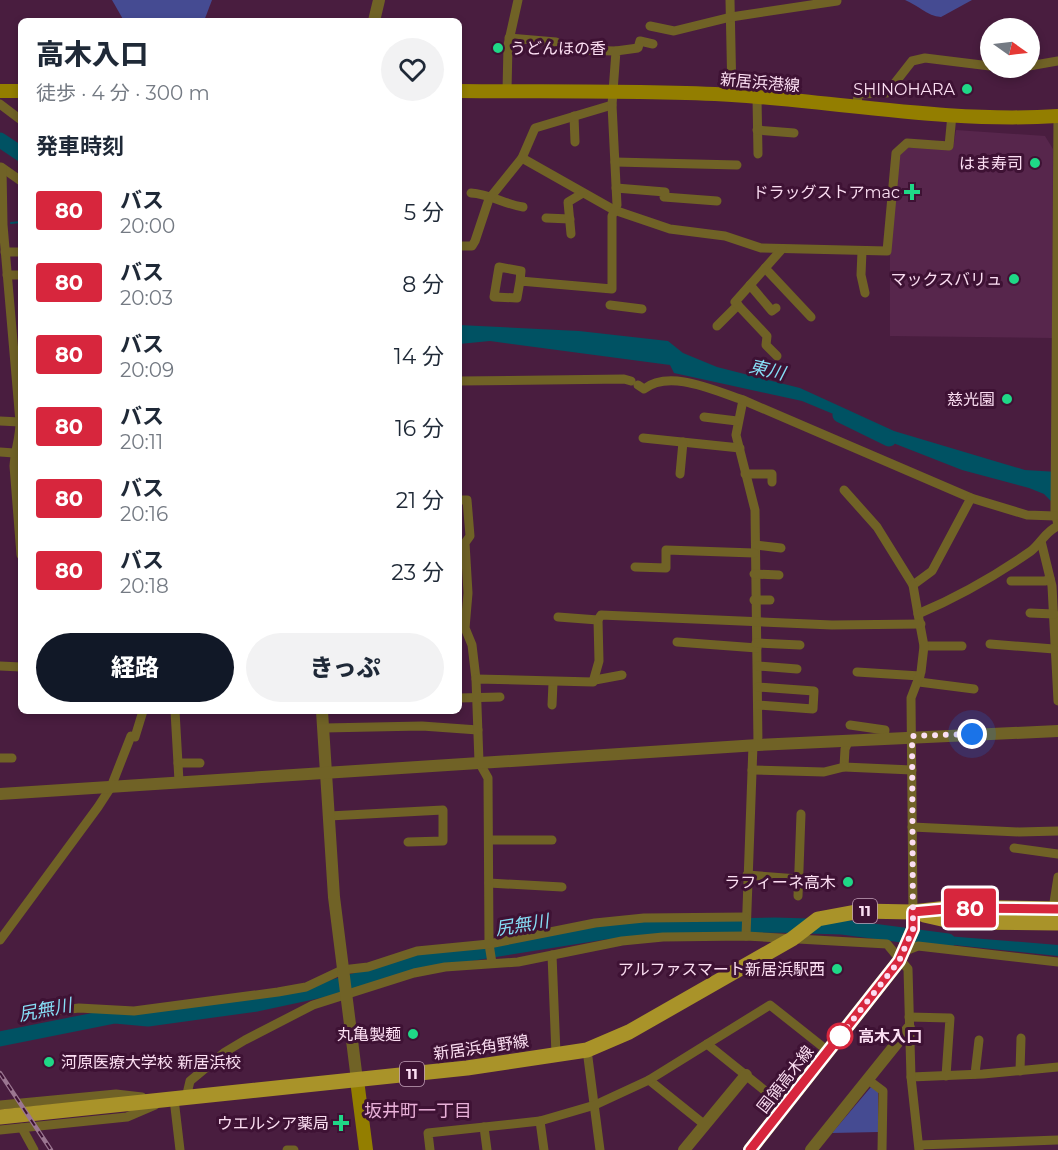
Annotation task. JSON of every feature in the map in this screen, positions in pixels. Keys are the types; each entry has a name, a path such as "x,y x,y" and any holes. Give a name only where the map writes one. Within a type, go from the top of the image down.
{"main road":[{"path":"0,91 18,91"},
{"name":"新居浜港線","path":"462,91 507,91 612,98 732,95 952,115 1028,118 1058,116"},
{"name":"11","path":"793,937 818,919 861,911 913,912 956,908 1056,914"},
{"path":"907,945 913,912"},
{"name":"新居浜角野線","path":"0,1117 357,1080 587,1050 629,1032 793,937"},
{"name":"国領高木線","path":"754,1148 907,945"},
{"path":"357,1080 366,1150"}],"street":[{"path":"375,18 379,0"},
{"path":"507,91 509,38 518,0"},
{"path":"730,0 732,95"},
{"path":"650,26 674,31 730,17 837,0"},
{"path":"509,38 556,42"},
{"path":"570,50 616,51 638,48 640,41 653,44"},
{"path":"616,51 612,98 617,205 612,216 610,309 642,309"},
{"path":"857,107 858,94 886,93 912,61 925,58 980,65"},
{"path":"1040,64 1058,61"},
{"path":"462,246 472,246 491,196 522,158 535,128 574,116 612,98"},
{"path":"757,98 758,153"},
{"path":"0,104 18,118"},
{"path":"522,158 614,210 670,229 725,236 761,248 887,251 896,153 907,144 949,146 952,115"},
{"path":"574,116 575,142"},
{"path":"595,680 599,661 598,620 601,615 755,623 897,626 919,619 957,597 1033,549 1051,529 1057,520 1058,116"},
{"path":"758,130 794,133"},
{"path":"615,162 737,165"},
{"path":"1,167 18,178"},
{"path":"1,167 2,221 7,275 5,312 18,386"},
{"path":"616,188 665,192 664,197 717,201"},
{"path":"471,193 491,196 497,201 523,207"},
{"path":"571,234 568,202 583,193"},
{"path":"546,218 570,219"},
{"path":"777,356 766,345 767,336 735,302 782,249"},
{"path":"862,251 861,275 865,293"},
{"path":"5,252 18,252"},
{"path":"765,268 811,317"},
{"path":"7,275 18,276"},
{"path":"520,281 612,289"},
{"path":"750,285 772,311"},
{"path":"717,326 738,305"},
{"path":"462,381 624,379 644,389 652,382 670,380 743,400 971,498 1027,515 1057,520"},
{"path":"743,400 736,435 755,510 754,600 758,666 746,934"},
{"path":"704,417 737,421"},
{"path":"0,422 18,422"},
{"path":"643,438 740,448"},
{"path":"680,474 683,442"},
{"path":"18,444 14,453 18,486"},
{"path":"0,452 14,453"},
{"path":"745,474 772,474 772,482"},
{"path":"844,489 877,527 914,585 924,646 919,679 911,698 913,912"},
{"path":"914,585 932,571 971,498"},
{"path":"462,500 467,500 470,536 465,543 468,594 462,626 472,645 476,679 479,762 488,778 489,945 492,962"},
{"path":"1041,541 1050,579 1054,614 1058,701"},
{"path":"635,567 666,568 666,550 781,548"},
{"path":"754,574 779,575"},
{"path":"1011,581 1050,579"},
{"path":"754,600 771,600"},
{"path":"1030,613 1054,614"},
{"path":"558,617 598,620"},
{"path":"676,642 756,646 800,645"},
{"path":"990,644 1054,649"},
{"path":"924,646 962,646"},
{"path":"0,666 18,667"},
{"path":"758,666 796,669"},
{"path":"857,672 919,679 974,689"},
{"path":"476,679 527,679 553,683 593,682 622,675"},
{"path":"552,705 553,683"},
{"path":"758,687 814,691 813,709 758,705"},
{"path":"462,698 500,697"},
{"path":"0,940 111,787 131,736 135,737 142,714"},
{"path":"175,714 179,781"},
{"path":"322,714 328,816 343,973 357,1080"},
{"path":"850,725 885,730 884,738"},
{"path":"324,728 422,726 478,730"},
{"path":"0,794 755,745 1058,731"},
{"path":"844,767 845,749 849,740"},
{"path":"0,758 12,758"},
{"path":"178,763 200,763"},
{"path":"752,770 824,772 844,767 912,770"},
{"path":"328,816 443,810 443,841 408,842"},
{"path":"798,896 801,814"},
{"path":"912,827 1019,832 1058,831"},
{"path":"489,840 552,840"},
{"path":"1014,848 1058,854"},
{"path":"747,875 798,879"},
{"path":"1056,914 1058,877"},
{"path":"489,883 562,886"},
{"path":"37,1013 79,1008 134,1011 306,987 343,973 417,951 489,945 595,923 644,918 745,918"},
{"path":"0,1130 127,1117 175,1099 190,1081 225,1052 313,1005 346,992 414,973 552,955 622,941 746,934 907,945 1058,962"},
{"path":"907,945 910,1077 919,1147 1058,1140"},
{"path":"552,955 556,1054"},
{"path":"430,1150 428,1133 540,1121 595,1105 649,1080 770,1005 828,1051"},
{"path":"811,1150 909,1022 950,1018 946,1076"},
{"path":"1020,1071 1021,1038"},
{"path":"975,1074 979,1040"},
{"path":"707,1044 784,1106"},
{"path":"587,1050 600,1150"},
{"path":"910,1077 1058,1067"},
{"path":"684,1150 746,1075"},
{"path":"867,1079 883,1091 882,1150"},
{"path":"649,1080 705,1125"},
{"path":"0,1105 116,1094 175,1099"},
{"path":"175,1099 180,1150"},
{"path":"540,1121 544,1150"},
{"path":"484,1127 487,1150"},
{"path":"22,1128 34,1150"},
{"path":"287,1150 294,1150"}],"shaded area":[{"path":"112,0 212,0 205,18 122,18"},
{"path":"905,0 972,0 941,17 931,15"},
{"path":"956,130 1045,136 1053,149 1052,338 890,336 890,252 900,153 915,147 953,149"},
{"path":"462,325 579,331 668,341 683,353 717,367 800,388 894,431 1025,470 1058,472 1051,501 1044,494 1029,488 962,470 888,441 867,428 802,401 674,373 670,365 490,341 462,344"},
{"path":"934,935 1058,945 1058,956 926,942"},
{"path":"871,1087 878,1091 878,1132 832,1133"}],"waterway":[{"name":"東川","path":"0,140 18,152"},
{"path":"11,223 18,222"},
{"name":"東川","path":"840,415 889,439"},
{"name":"尻無川","path":"0,1039 115,1016 148,1019 257,1004 327,989 418,962 604,932 666,927 775,925 842,927 948,941"}],"railway":[{"path":"0,1073 51,1150"}],"bus line":[{"name":"80","path":"750,1150 899,961 913,929 913,912 956,908 1058,909"}],"place":[{"name":"うどんほの香","path":"498,48"},
{"name":"SHINOHARA","path":"967,89"},
{"name":"はま寿司","path":"1035,163"},
{"name":"ドラッグストアmac","path":"912,192"},
{"name":"マックスバリュ","path":"1014,279"},
{"name":"慈光園","path":"1007,399"},
{"name":"ラフィーネ高木","path":"848,882"},
{"name":"アルファスマート新居浜駅西","path":"837,969"},
{"name":"丸亀製麺","path":"413,1034"},
{"name":"高木入口","path":"840,1036"},
{"name":"河原医療大学校 新居浜校","path":"49,1062"},
{"name":"ウエルシア薬局","path":"341,1123"}],"district":[{"name":"坂井町一丁目","path":"418,1111"}],"route":[{"path":"840,1036 837,1040 899,961 913,929 912,736 972,734"}]}
